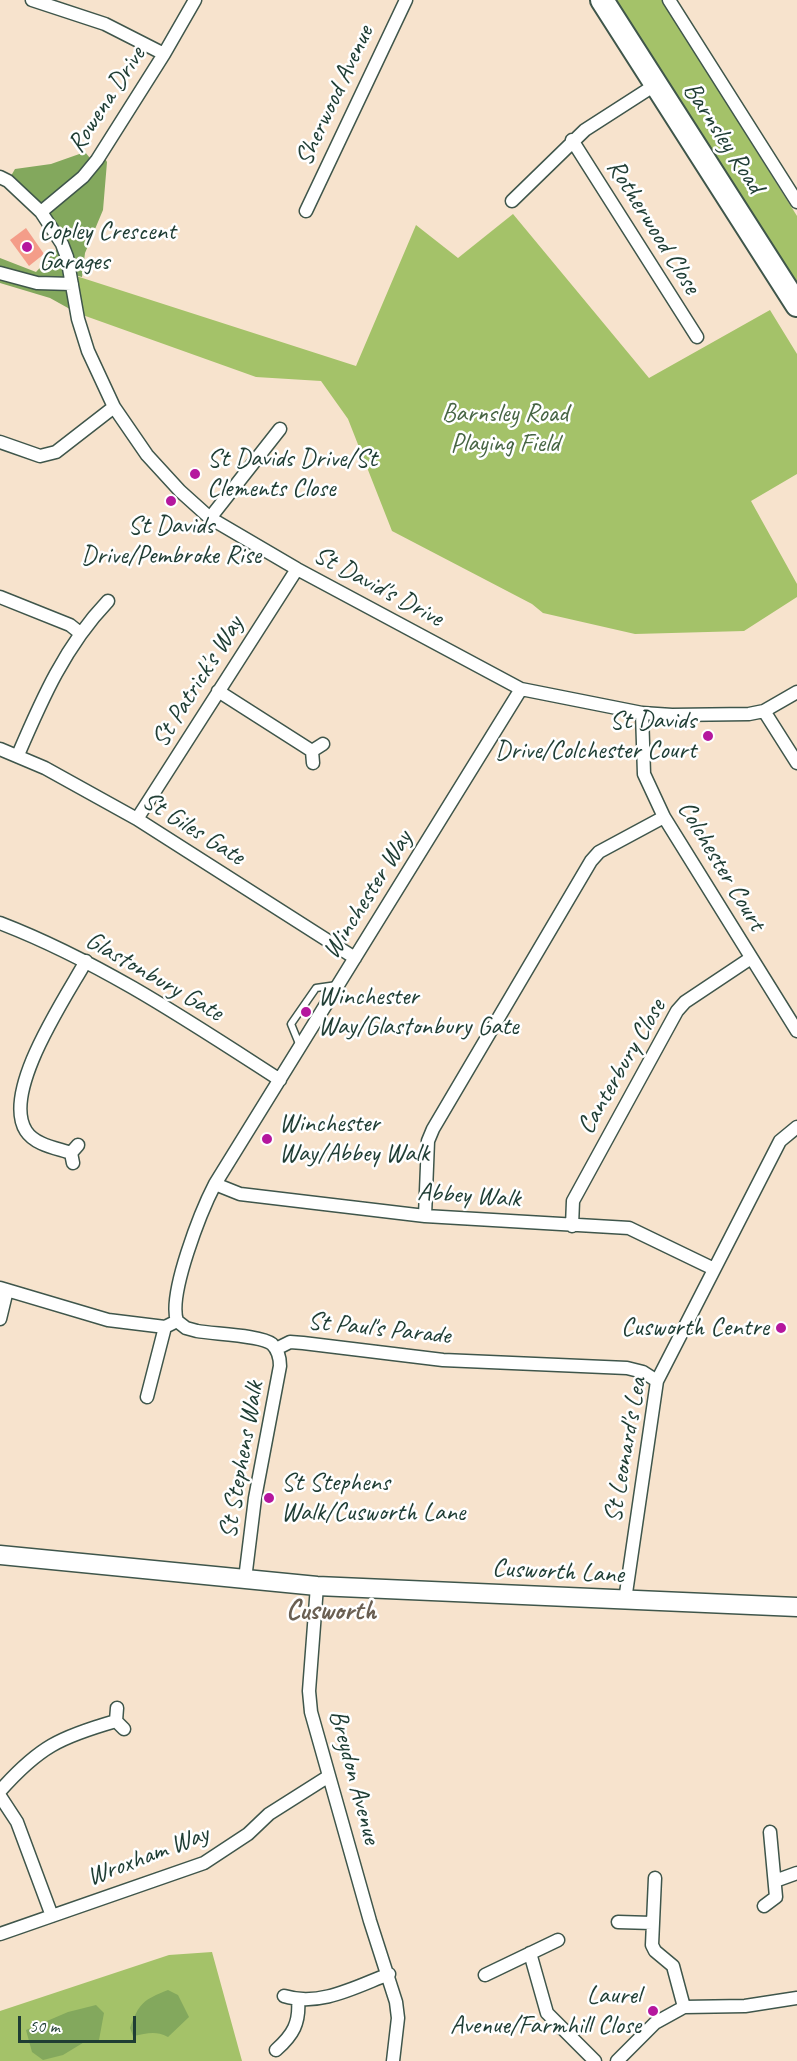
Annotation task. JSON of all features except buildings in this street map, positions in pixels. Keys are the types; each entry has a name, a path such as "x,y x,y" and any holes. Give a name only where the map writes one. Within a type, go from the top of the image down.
{"highway":[{"name":"Barnsley Road","path":"602,0 797,305"}],"street":[{"path":"32,0 105,24 164,54"},
{"name":"Rowena Drive","path":"41,212 83,177 97,160 195,0"},
{"name":"Sherwood Avenue","path":"306,212 406,0"},
{"path":"669,0 797,202"},
{"path":"512,201 585,129 656,85"},
{"name":"Rotherwood Close","path":"572,141 697,337"},
{"name":"St David's Drive","path":"0,177 8,181 41,212 62,244 78,319 88,351 114,407 147,455 180,491 210,518 297,569 521,689 642,713 749,714 764,711 797,692"},
{"path":"0,273 38,283 72,284"},
{"path":"0,442 46,456 56,452 114,407"},
{"path":"210,518 280,429"},
{"name":"St Patrick's Way","path":"137,819 297,569"},
{"path":"0,597 70,625 80,633"},
{"path":"18,755 46,690 80,633 108,601"},
{"name":"Winchester Way","path":"177,1321 175,1302 201,1212 215,1184 521,689"},
{"path":"218,691 316,753"},
{"path":"764,711 797,763"},
{"name":"Colchester Court","path":"642,713 644,774 664,817 797,1031"},
{"name":"St Giles Gate","path":"0,749 18,755 137,819 355,958"},
{"path":"425,1216 428,1141 432,1129 591,861 599,852 664,817"},
{"name":"Glastonbury Gate","path":"0,924 86,961 151,998 280,1080"},
{"name":"Canterbury Close","path":"572,1226 573,1201 677,1011 685,1002 751,958"},
{"path":"74,1154 40,1143 27,1132 21,1113 21,1098 29,1070 42,1042 86,961"},
{"name":"St Leonard's Lea","path":"625,1600 657,1382 780,1141 797,1127"},
{"name":"Abbey Walk","path":"215,1184 240,1194 425,1216 629,1228 714,1269"},
{"path":"0,1319 4,1289 108,1320 165,1327 177,1321"},
{"name":"St Paul's Parade","path":"177,1321 186,1328 196,1331 264,1340 276,1348 290,1342 443,1359 627,1368 643,1372 657,1382"},
{"path":"147,1397 165,1327"},
{"name":"St Stephens Walk","path":"245,1579 255,1498 280,1366 276,1348"},
{"path":"0,1555 245,1579"},
{"name":"Cusworth Lane","path":"245,1579 317,1586 797,1607"},
{"name":"Breydon Avenue","path":"317,1586 309,1691 311,1712 370,1921 388,1974 398,2018 393,2061"},
{"path":"52,1916 17,1822 0,1793 24,1764 41,1750 71,1734 120,1725 117,1708"},
{"name":"Wroxham Way","path":"0,1934 204,1863 248,1834 279,1807 329,1776"},
{"path":"764,1906 776,1897 770,1832"},
{"path":"775,1881 797,1873"},
{"path":"655,1878 652,1945 655,1951 673,1966 684,2007"},
{"path":"618,1922 652,1923"},
{"path":"485,1975 558,1940"},
{"path":"530,1953 547,2013 594,2061"},
{"path":"284,1996 298,2000 333,1995 388,1974"},
{"path":"617,2061 655,2023 684,2007 745,2006 797,1998"},
{"path":"276,2050 288,2040 297,2026 298,2000"}],"lane":[{"path":"300,1047 291,1024 316,988 339,985"}],"green space":[{"path":"614,0 662,0 797,216 797,283"},
{"path":"85,152 94,163 102,153 107,162 103,210 85,253 82,277 71,274 77,313 50,298 0,283 0,258 36,272 62,244 8,181 15,169 51,164"},
{"name":"Barnsley Road Playing Field","path":"513,214 649,378 770,310 797,354 797,474 751,501 797,584 797,597 744,631 635,634 543,613 532,604 392,531 348,419 321,381 256,377 77,313 70,274 356,366 416,225 458,258"},
{"path":"212,1952 242,2061 0,2061 0,2011 169,1955"},
{"path":"168,1990 178,1995 189,2017 168,2037 154,2033 133,2036 130,2028 139,2008 147,2000"},
{"path":"96,2005 104,2013 99,2040 86,2041 63,2055 43,2060 32,2052 26,2030 68,2012"}],"place":[{"name":"Copley Crescent Garages","path":"27,247"},
{"name":"St Davids Drive/St Clements Close","path":"195,474"},
{"name":"St Davids Drive/Pembroke Rise","path":"171,501"},
{"name":"St Davids Drive/Colchester Court","path":"708,736"},
{"name":"Winchester Way/Glastonbury Gate","path":"306,1012"},
{"name":"Winchester Way/Abbey Walk","path":"267,1139"},
{"name":"Cusworth Centre","path":"781,1328"},
{"name":"St Stephens Walk/Cusworth Lane","path":"269,1498"},
{"name":"Laurel Avenue/Farmhill Close","path":"653,2011"}],"district":[{"name":"Cusworth","path":"331,1612"}]}
